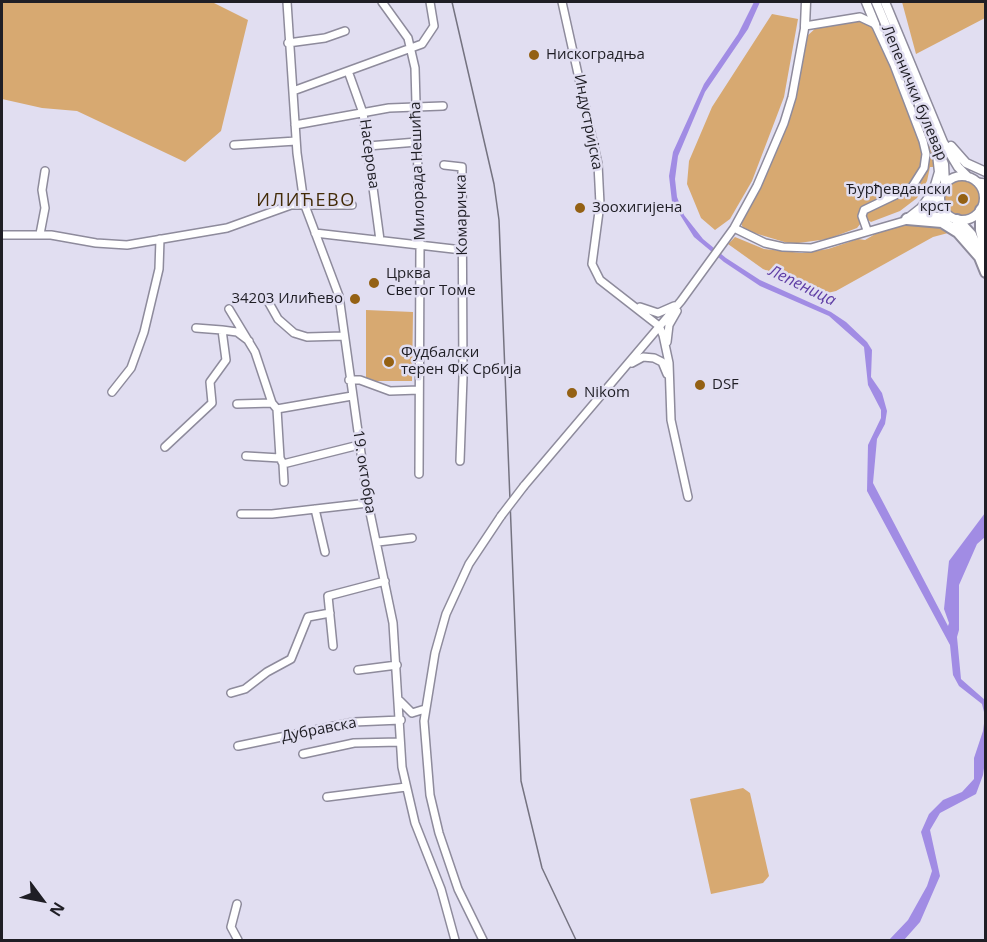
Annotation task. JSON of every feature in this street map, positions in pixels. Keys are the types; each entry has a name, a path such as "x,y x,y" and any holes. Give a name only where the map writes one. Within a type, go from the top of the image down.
{"highway":[{"path":"984,204 981,230 986,273"},
{"path":"907,219 942,222 958,232 982,254"},
{"path":"955,219 971,235 982,254"}],"main road":[{"path":"805,26 806,2"},
{"path":"866,2 875,24"},
{"name":"Лепенички булевар","path":"876,2 946,170 943,188"},
{"name":"Лепенички булевар","path":"885,2 940,134 958,167 969,177"},
{"path":"940,134 964,161 986,172"},
{"path":"907,219 921,208 933,192 939,172 936,147"},
{"path":"969,177 981,183 984,204 970,219 955,219 942,207 943,188 954,178 969,177"}],"street":[{"name":"19. октобра","path":"287,2 296,141 304,203 339,296 368,503 385,581 400,701 405,714 400,742 406,788 416,823 441,889 455,940"},
{"name":"Милорада Нешића","path":"382,2 408,38 415,68 420,245 419,474"},
{"path":"292,92 422,44 432,32 434,20 430,2"},
{"name":"Индустријска","path":"562,2 598,164 600,204 592,264 600,280 659,326"},
{"path":"483,940 458,889 439,833 430,795 424,734 425,709 435,652 446,614 469,564 501,516 681,301 734,228 757,186 784,123 794,87 805,26 860,17 875,24 894,64 923,141 926,154 924,168 912,187 864,210 862,216 867,230"},
{"path":"288,43 325,38 345,30"},
{"name":"Насерова","path":"348,71 363,113 380,240"},
{"path":"295,125 416,106 443,106"},
{"path":"234,145 296,141"},
{"path":"369,146 417,142"},
{"name":"Комаричка","path":"444,165 462,167 463,377 460,461"},
{"path":"40,234 45,208 42,190 45,171"},
{"path":"907,219 925,211 943,188"},
{"path":"2,235 40,234 113,245 227,228 284,207 304,203 352,205"},
{"path":"734,228 765,243 783,248 811,248 907,219 934,214 955,219"},
{"path":"315,233 462,250"},
{"path":"112,392 131,368 144,332 159,269 160,238"},
{"path":"688,497 671,420 667,351 672,318 693,286"},
{"path":"633,305 658,313 669,310 681,301"},
{"path":"269,303 278,319 294,333 307,337 344,336"},
{"path":"230,309 258,358 275,406 284,482"},
{"path":"643,313 651,331 648,339"},
{"path":"659,326 667,351"},
{"path":"196,328 237,332 249,341"},
{"path":"165,447 212,404 210,382 226,360 222,330"},
{"path":"627,366 643,357 654,358 665,367 669,380"},
{"path":"349,380 360,380 390,392 419,390"},
{"path":"237,404 275,406 352,396"},
{"path":"246,456 281,461 359,445"},
{"path":"241,514 272,514 368,503"},
{"path":"315,509 325,552"},
{"path":"378,542 412,538"},
{"path":"333,646 328,596 385,581"},
{"path":"231,693 245,689 267,672 291,658 308,617 330,613"},
{"path":"358,670 397,665"},
{"name":"Дубравска","path":"238,746 425,709"},
{"path":"405,714 424,734"},
{"path":"303,754 354,743 400,742"},
{"path":"327,797 406,788"},
{"path":"237,904 231,927 238,940"}],"shaded area":[{"path":"2,2 212,2 248,20 221,131 185,162 77,111 42,108 2,99"},
{"path":"754,2 760,2 748,29 705,92 678,156 675,179 677,197 684,215 703,239 726,258 760,280 831,312 846,322 867,342 872,350 871,377 882,393 887,411 885,424 877,439 873,483 948,626 944,609 949,561 985,513 985,537 977,544 959,585 957,637 961,679 985,700 986,754 983,775 976,794 940,813 930,830 940,876 920,922 904,940 889,940 908,920 927,886 932,871 921,832 929,814 943,800 962,792 974,779 974,758 983,731 985,716 982,704 959,686 953,675 950,645 867,491 868,445 881,418 881,410 868,385 864,347 829,316 760,286 724,262 694,237 672,202 669,176 673,152 704,84 738,34"},
{"path":"868,2 870,2 905,83 933,156 933,167 930,167 927,181 917,198 900,211 871,222 865,218 866,213 906,195 916,186 924,174 927,155"},
{"path":"902,2 985,2 985,18 916,54"},
{"path":"772,14 798,19 784,97 752,181 730,219 715,230 701,218 687,184 689,161 712,107"},
{"path":"859,19 874,26 920,140 923,153 921,168 910,185 860,215 861,223 857,228 828,239 791,244 743,228 741,223 781,139 795,95 806,37 818,26"},
{"path":"963,180 976,185 981,198 976,211 963,216 950,211 945,198 950,185"},
{"path":"910,222 927,222 948,233 933,237 836,291 823,294 763,269 728,244 735,237 764,249 802,253 828,249 858,239 865,240 877,233"},
{"name":"Фудбалски терен ФК Србија","path":"366,310 413,312 412,381 366,381"},
{"path":"743,788 750,793 769,876 763,883 711,894 690,799"}],"railway":[{"path":"452,2 494,184 499,220 521,781 542,868 576,940"}],"place":[{"name":"Нискоградња","path":"534,55"},
{"name":"Ђурђевдански крст","path":"963,199"},
{"name":"Зоохигијена","path":"580,208"},
{"name":"Црква Светог Томе","path":"374,283"},
{"name":"34203 Илићево","path":"355,299"},
{"name":"Фудбалски терен ФК Србија","path":"389,362"},
{"name":"DSF","path":"700,385"},
{"name":"Nikom","path":"572,393"}],"district":[{"name":"ИЛИЋЕВО","path":"306,201"}],"water label":[{"name":"Лепеница","path":"802,286"}]}
